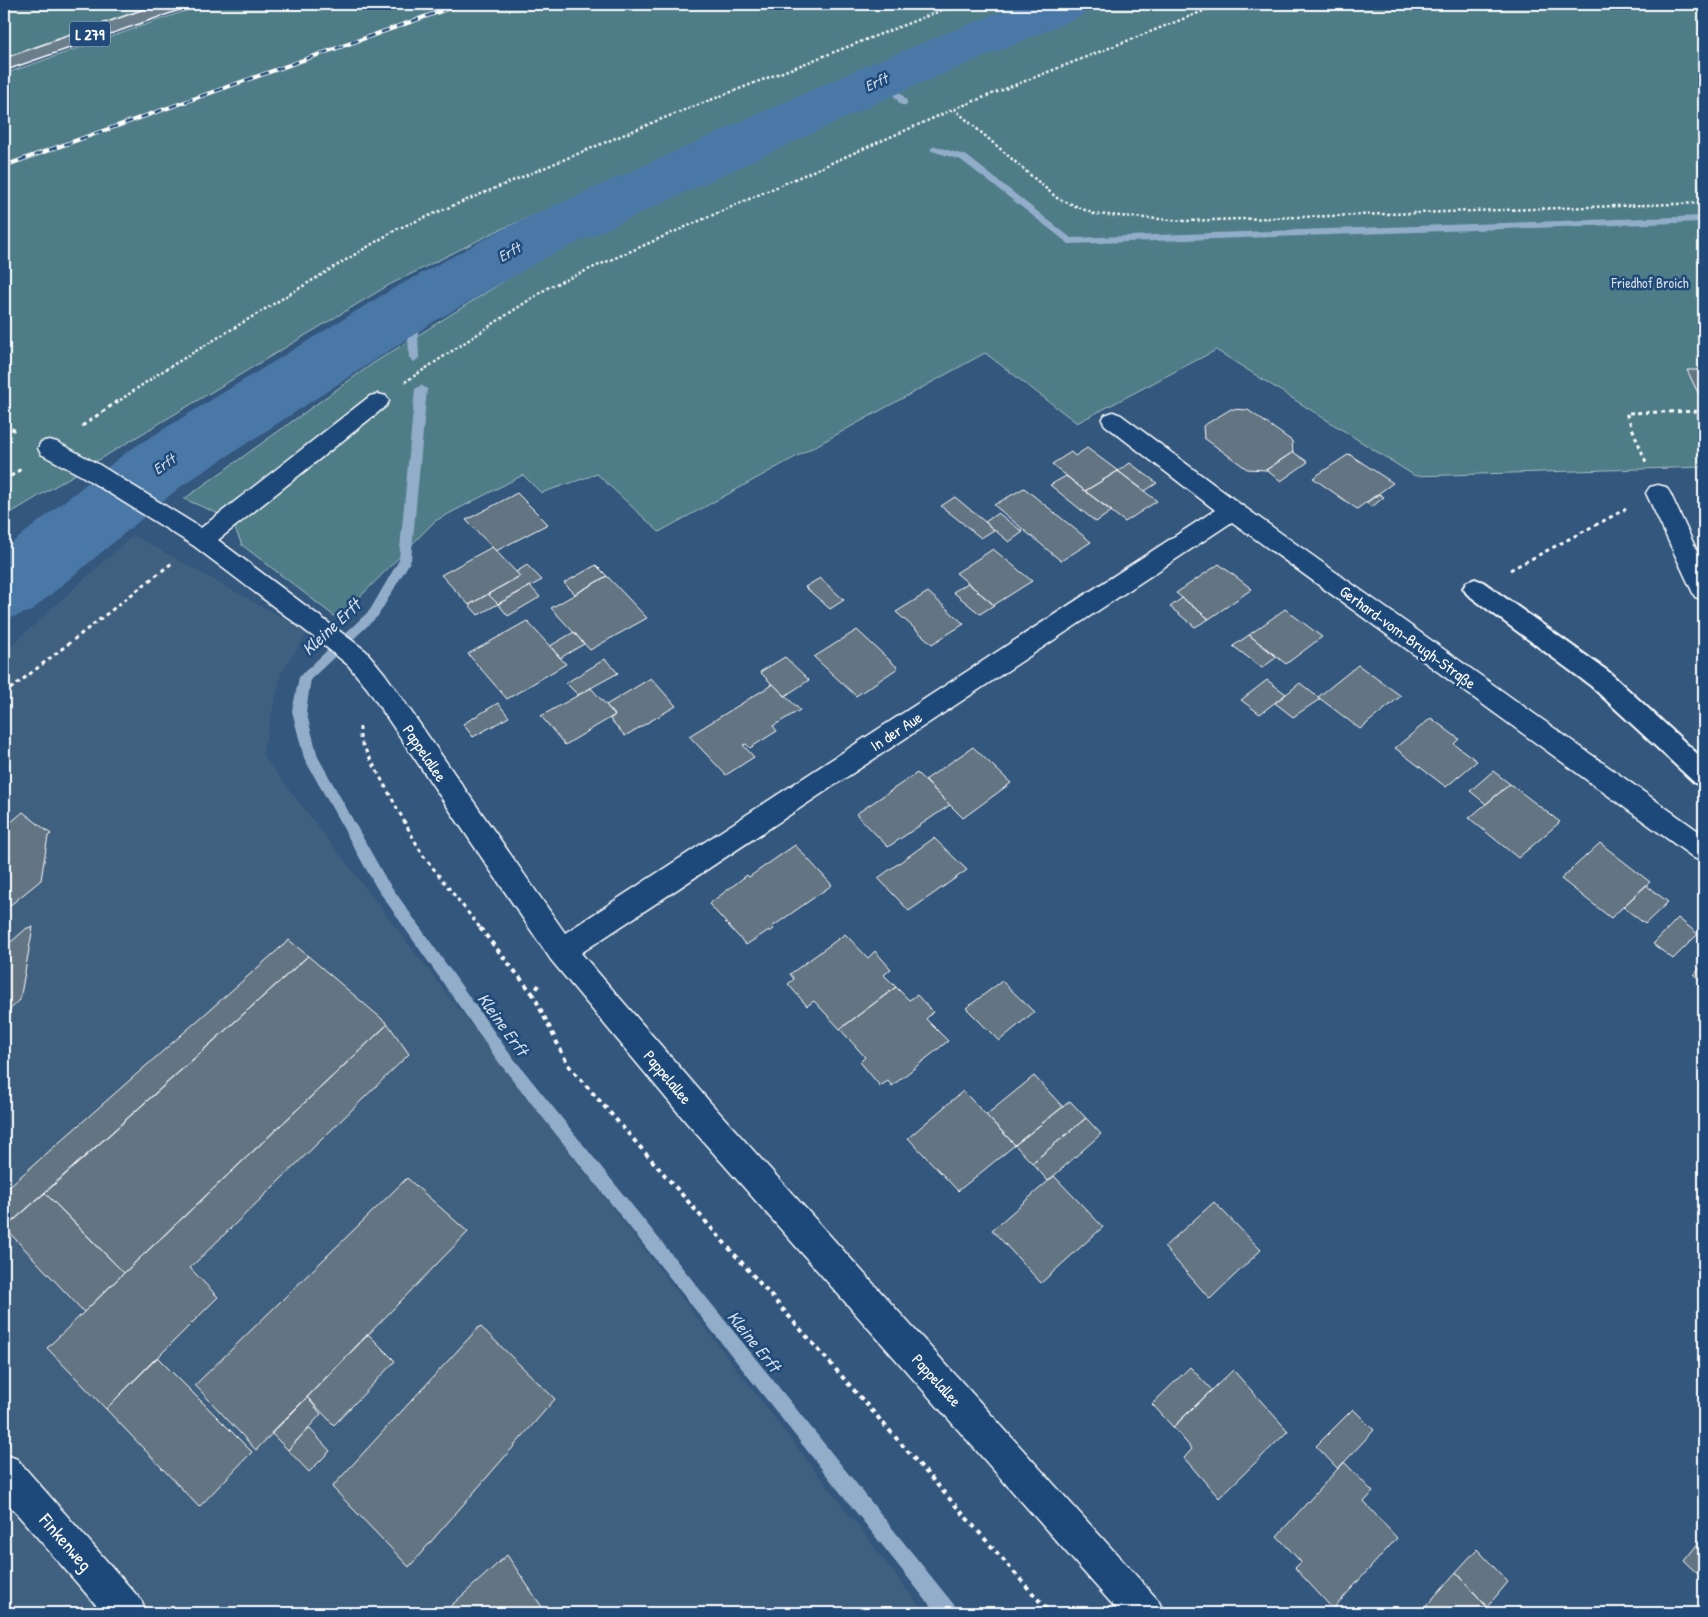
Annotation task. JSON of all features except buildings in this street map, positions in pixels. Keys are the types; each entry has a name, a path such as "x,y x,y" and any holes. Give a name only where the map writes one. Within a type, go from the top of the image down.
{"main road":[{"name":"L 279","path":"4,65 177,4"}],"street":[{"path":"202,540 378,401"},
{"name":"Gerhard-vom-Brugh-Straße","path":"1113,420 1232,510 1704,850"},
{"name":"Pappelallee","path":"49,448 90,470 202,540 357,658 376,682 561,951 703,1118 1145,1613"},
{"path":"1658,493 1704,591"},
{"name":"In der Aue","path":"561,951 1232,510"},
{"name":"Finkenweg","path":"4,1472 128,1613"}],"lane":[{"path":"1475,588 1600,678 1704,776"}],"path":[{"path":"49,448 158,374 397,229 659,120 958,4"},
{"path":"378,401 548,287 954,109 1221,4"},
{"path":"954,109 1057,198 1094,214 1186,221 1704,203"},
{"path":"1475,588 1658,493 1626,413 1704,411"},
{"path":"4,694 202,540"},
{"path":"376,682 361,701 360,740 422,854 533,994 568,1065 1050,1613"},
{"path":"533,994 561,951"}],"shaded area":[{"path":"133,535 308,632 282,671 262,754 925,1613 4,1613 4,652"}],"green space":[{"path":"4,4 161,4 4,60"},
{"path":"205,4 1045,4 497,231 389,285 4,517 4,74"},
{"name":"Friedhof Broich","path":"1082,4 1704,4 1704,467 1415,476 1216,350 1077,423 985,353 659,532 597,474 541,493 523,475 435,521 338,619 242,545 231,519 184,499 372,364 544,256 910,73"}],"waterway":[{"name":"Erft","path":"4,591 154,469 412,306 527,242 885,78 1065,4"},
{"path":"885,78 904,103"},
{"path":"935,149 964,158 1069,241 1704,219"},
{"name":"Kleine Erft","path":"412,306 414,358"},
{"name":"Kleine Erft","path":"421,389 405,560 374,613 305,677 299,711 311,758 381,883 502,1055 948,1613"}],"railway":[{"path":"4,166 461,4"}]}
